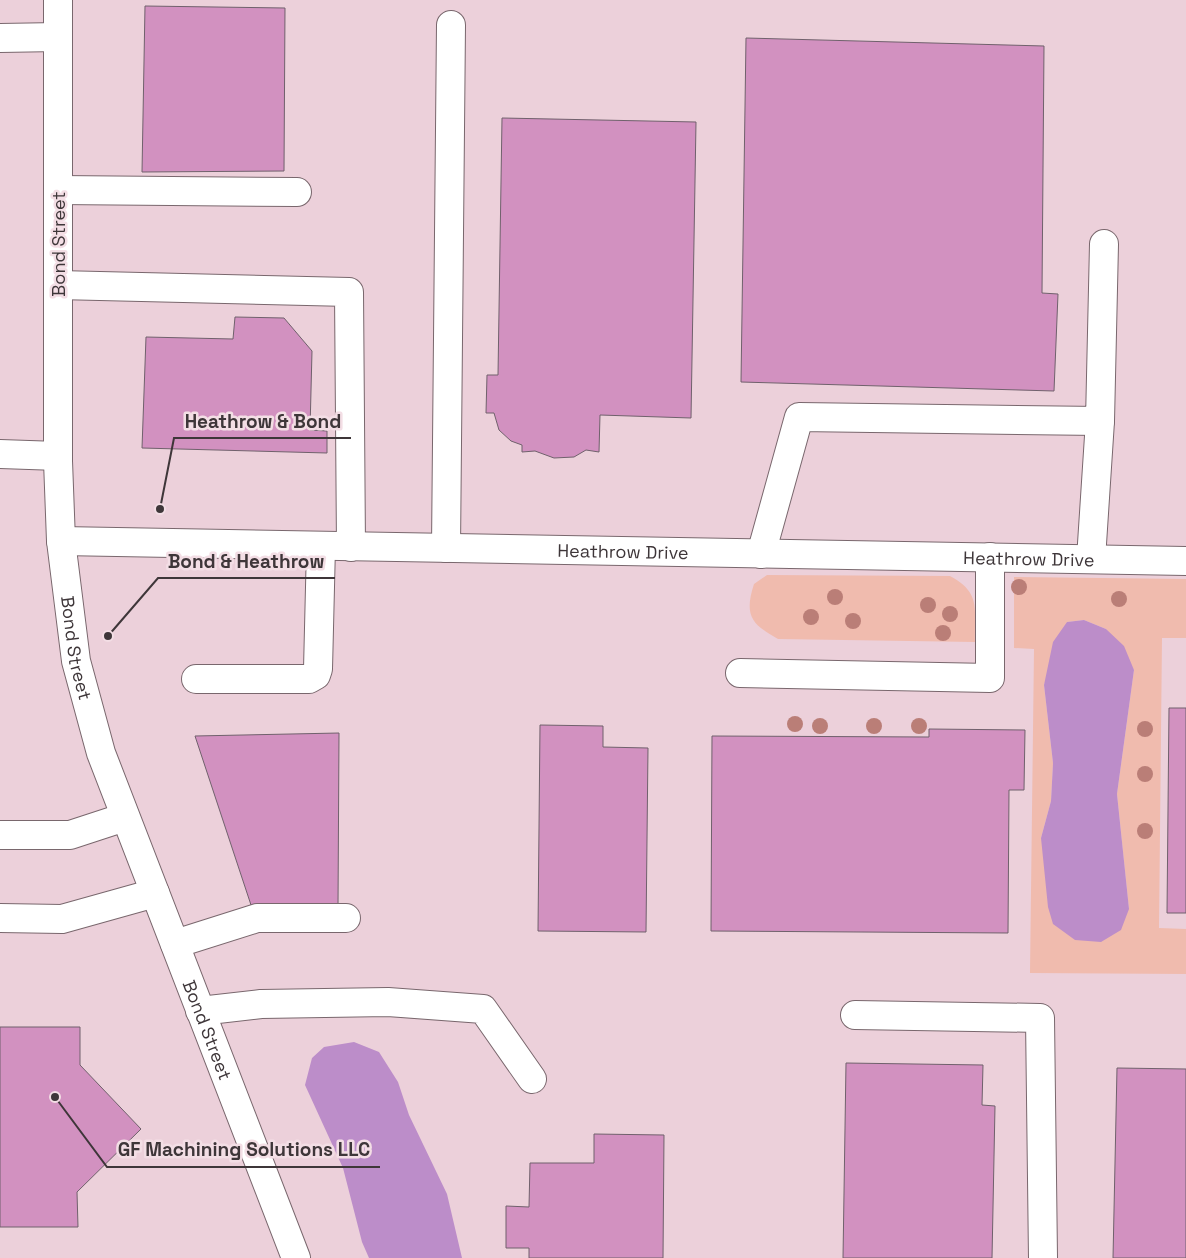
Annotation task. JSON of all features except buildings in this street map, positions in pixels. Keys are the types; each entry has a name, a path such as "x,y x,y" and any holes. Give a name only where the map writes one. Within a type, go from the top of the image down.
{"street":[{"name":"Bond Street","path":"58,0 58,456 61,541 76,661 101,753 296,1258"},
{"path":"446,548 451,25"},
{"path":"0,38 58,37"},
{"path":"58,190 297,192"},
{"path":"1091,559 1100,421 1104,244"},
{"path":"58,285 349,292 351,547"},
{"path":"761,554 800,417 1100,421"},
{"path":"0,454 58,456"},
{"name":"Heathrow Drive","path":"61,541 1186,561"},
{"path":"196,680 309,679 316,675 318,670 321,546"},
{"path":"740,673 990,678 990,558"},
{"path":"0,834 70,834 125,817"},
{"path":"0,918 62,919 155,893"},
{"path":"174,944 258,918 346,918"},
{"path":"200,1010 261,1004 388,1002 483,1009 532,1078"},
{"path":"855,1015 1040,1018 1043,1258"}],"shaded area":[{"path":"0,0 1186,0 1186,1258 0,1258"},
{"path":"767,575 950,576 960,582 972,596 975,612 975,642 778,639 756,623 750,611 754,584"},
{"path":"1014,577 1186,579 1186,638 1162,638 1159,928 1186,929 1186,974 1030,973 1034,649 1014,648","holes":["1084,620 1106,629 1134,670 1117,794 1129,909 1041,838 1051,801 1053,763 1044,685 1067,622"]},
{"path":"1084,620 1106,629 1124,646 1134,670 1117,794 1129,909 1121,930 1101,942 1075,940 1053,924 1048,907 1041,838 1051,801 1053,763 1044,685 1053,642 1067,622"},
{"path":"354,1042 379,1052 398,1082 409,1115 447,1194 462,1258 369,1258 362,1242 343,1168 305,1085 312,1058 324,1047"}],"place":[{"name":"Heathrow & Bond","path":"160,509"},
{"name":"Bond & Heathrow","path":"108,636"},
{"name":"GF Machining Solutions LLC","path":"55,1097"}]}
